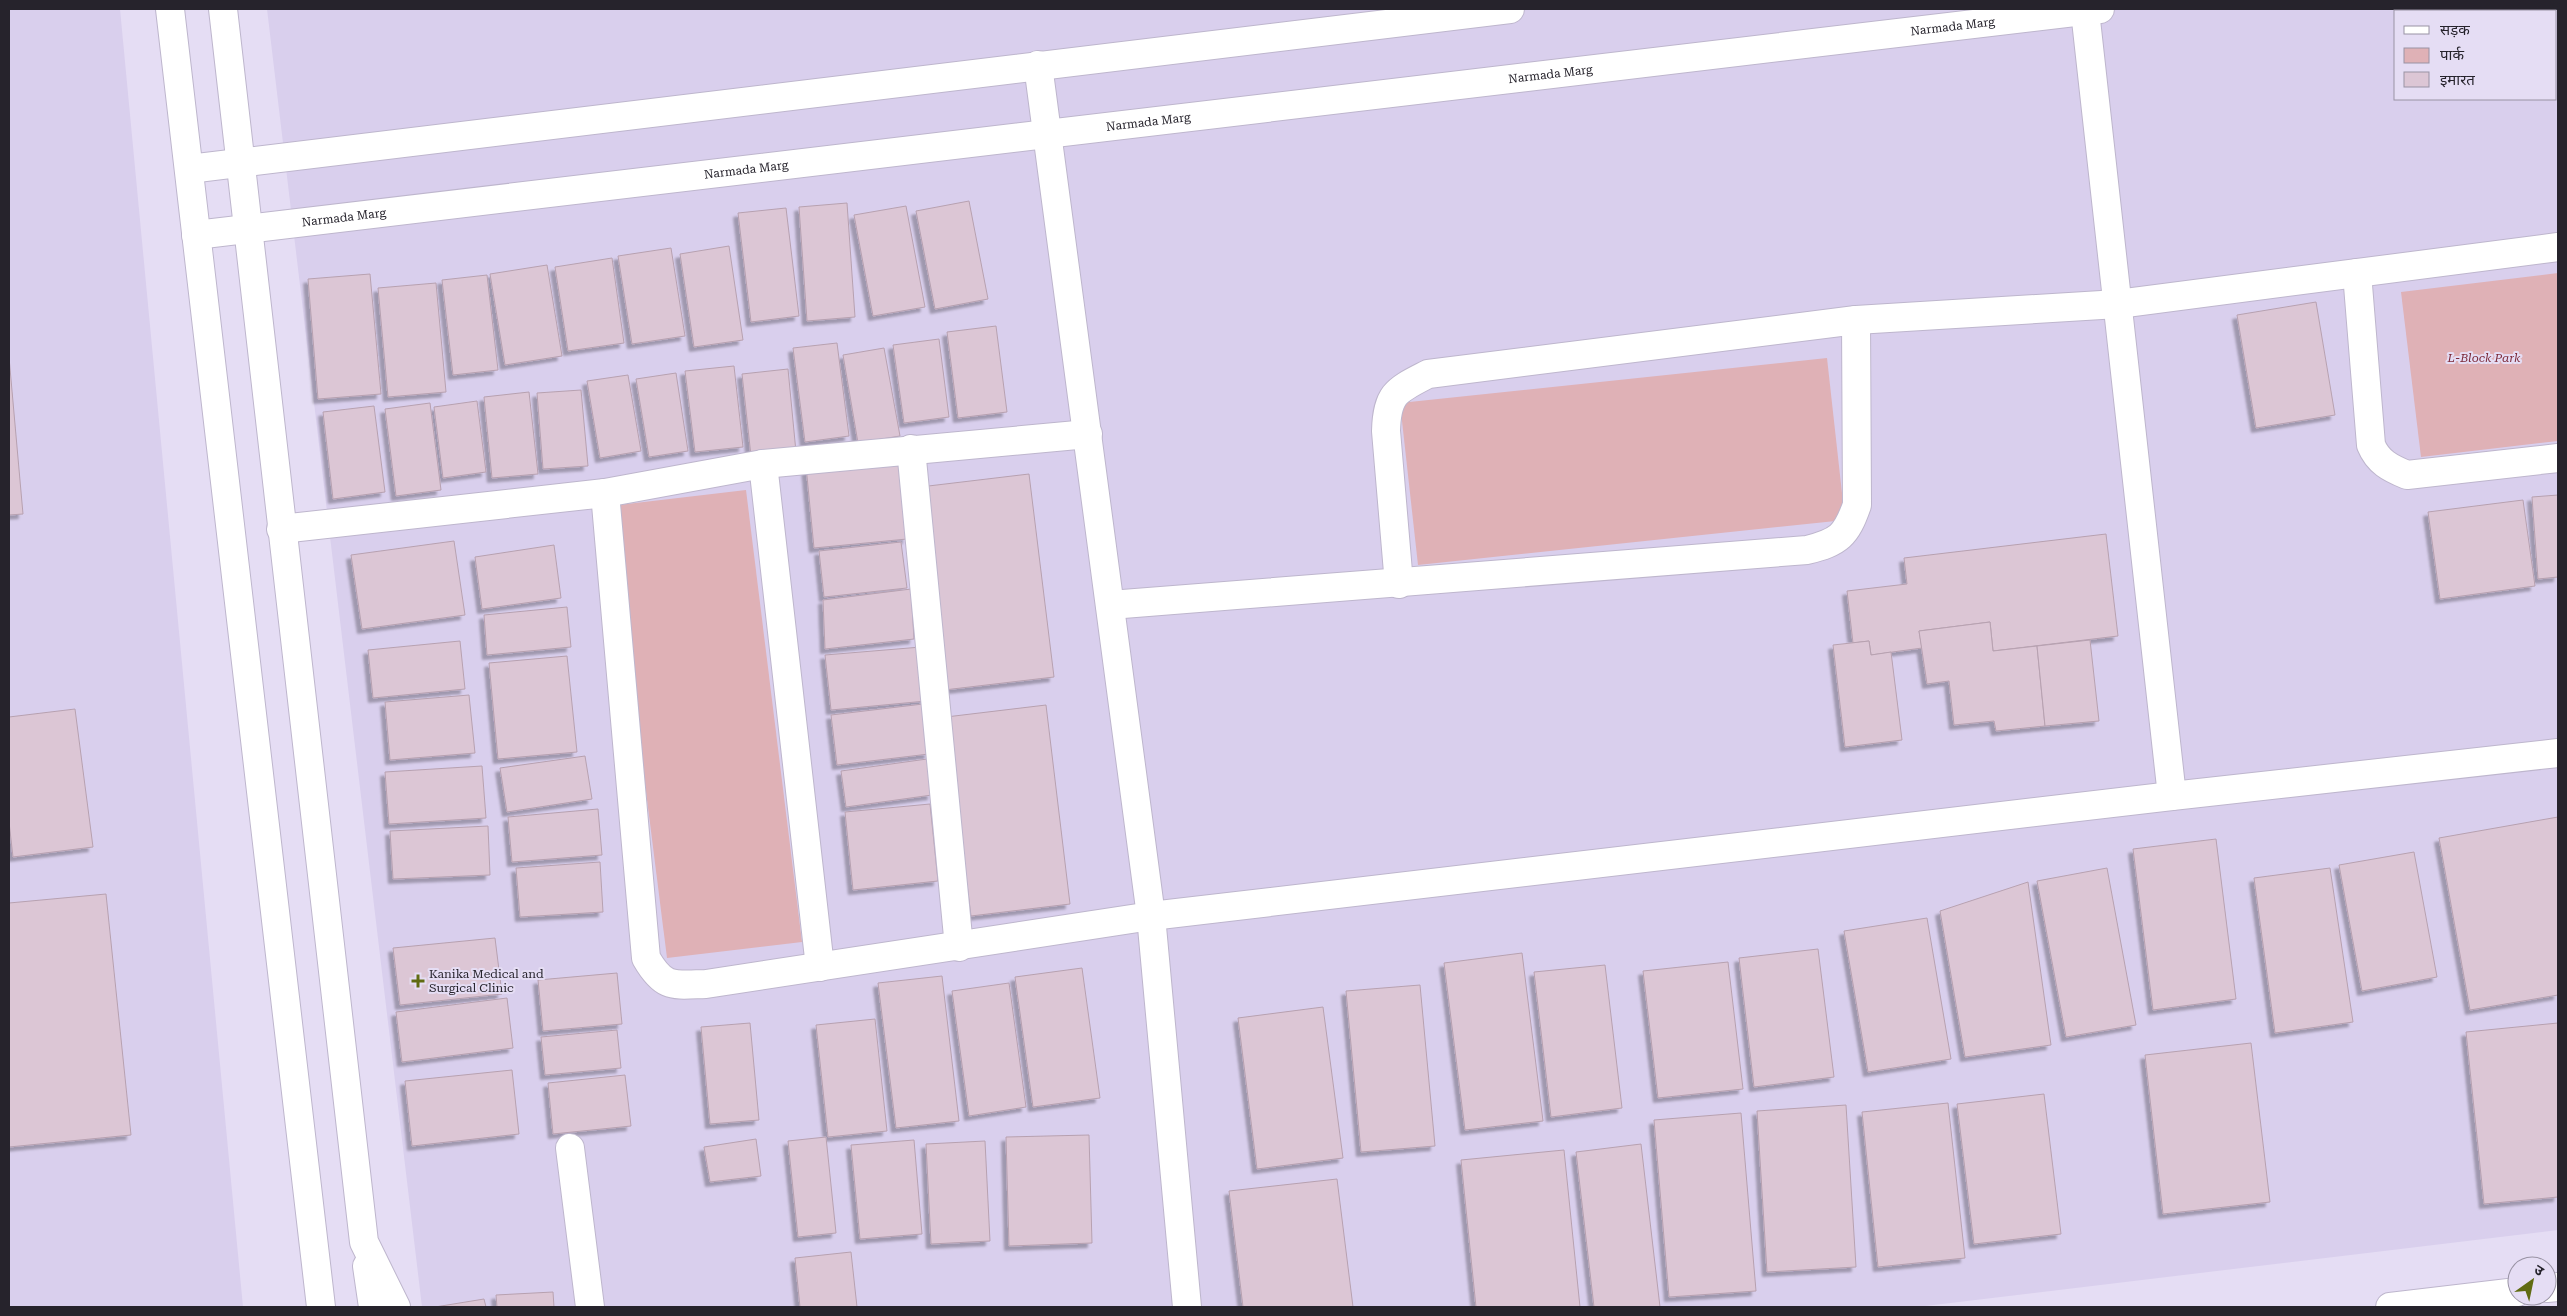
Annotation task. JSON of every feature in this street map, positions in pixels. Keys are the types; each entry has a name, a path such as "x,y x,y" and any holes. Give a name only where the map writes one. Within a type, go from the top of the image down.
{"street":[{"path":"170,9 321,1307"},
{"path":"223,9 373,1307"},
{"path":"189,169 240,161 1510,9"},
{"path":"2092,10 2118,304 2172,796"},
{"name":"Narmada Marg","path":"196,235 2092,10"},
{"path":"1038,65 1151,916 1187,1307"},
{"path":"1399,584 1386,431 1386,410 1398,389 1428,374 1856,320 2118,304 2558,247"},
{"path":"2357,273 2371,445 2375,454 2384,464 2406,475 2558,458"},
{"path":"1110,605 1399,584 1807,550 1833,543 1849,527 1857,505 1856,320"},
{"path":"282,529 604,493 763,464 1088,434"},
{"path":"910,449 959,947"},
{"path":"763,464 820,967"},
{"path":"604,493 646,958 657,977 677,985 706,984 959,947 1151,916 2172,796 2558,753"},
{"path":"570,1148 590,1307"},
{"path":"364,1242 396,1307"},
{"path":"2390,1307 2507,1293"}],"shaded area":[{"path":"9,9 120,9 243,1307 9,1307"},
{"path":"267,9 2558,9 2558,1230 1917,1307 422,1307"}],"green space":[{"name":"L-Block Park","path":"2558,273 2558,441 2421,457 2401,292"},
{"path":"1827,358 1845,520 1418,565 1400,403"},
{"path":"746,490 802,942 667,958 610,506"}],"building":[{"path":"969,201 988,299 935,309 916,211"},
{"path":"847,203 855,317 807,321 799,207"},
{"path":"906,206 925,307 873,316 854,215"},
{"path":"786,208 799,316 751,322 738,213"},
{"path":"729,246 743,340 694,347 680,254"},
{"path":"671,248 685,336 632,344 618,256"},
{"path":"612,258 624,343 568,351 555,267"},
{"path":"547,265 562,356 505,365 490,274"},
{"path":"370,274 381,394 318,399 308,279"},
{"path":"487,275 498,370 453,375 442,280"},
{"path":"436,283 446,392 388,397 378,288"},
{"path":"2316,302 2335,415 2256,428 2237,315"},
{"path":"996,326 1007,412 958,418 947,332"},
{"path":"939,339 949,417 904,423 893,345"},
{"path":"837,343 849,436 805,442 793,348"},
{"path":"884,348 900,436 858,443 843,355"},
{"path":"9,357 23,514 9,515"},
{"path":"734,366 743,447 695,452 685,371"},
{"path":"788,369 796,452 751,456 742,374"},
{"path":"676,373 688,451 649,457 636,379"},
{"path":"628,375 641,451 600,458 587,381"},
{"path":"581,390 588,466 543,469 537,393"},
{"path":"529,392 538,474 492,478 484,397"},
{"path":"477,401 486,472 443,478 434,407"},
{"path":"430,403 441,490 396,496 385,409"},
{"path":"374,406 385,492 333,499 323,412"},
{"path":"899,457 907,539 814,548 806,466"},
{"path":"1029,474 1054,677 944,690 920,487"},
{"path":"2558,495 2558,577 2538,579 2532,497"},
{"path":"2523,500 2535,586 2440,599 2428,512"},
{"path":"2106,534 2118,636 1993,651 1990,622 1919,631 1922,648 1871,655 1869,641 1853,643 1847,591 1907,584 1904,558"},
{"path":"454,541 465,615 362,629 351,555"},
{"path":"901,542 907,588 824,597 819,551"},
{"path":"554,545 561,598 482,609 475,557"},
{"path":"911,589 914,639 825,649 823,600"},
{"path":"567,607 571,647 487,655 484,615"},
{"path":"1990,622 1993,651 2037,646 2045,726 1996,731 1994,721 1954,725 1949,681 1927,684 1919,631"},
{"path":"2090,640 2099,721 2045,726 2037,646"},
{"path":"460,641 465,689 373,698 368,650"},
{"path":"1869,641 1871,655 1891,652 1902,740 1845,747 1833,645"},
{"path":"921,647 926,701 831,710 825,655"},
{"path":"567,656 577,752 498,759 489,663"},
{"path":"469,695 475,753 390,760 385,702"},
{"path":"923,704 929,754 837,765 831,715"},
{"path":"1046,705 1070,904 971,916 946,717"},
{"path":"75,709 93,847 13,857 9,822 9,717"},
{"path":"585,756 592,799 507,812 500,768"},
{"path":"927,759 932,795 846,807 841,771"},
{"path":"482,766 486,818 389,824 385,772"},
{"path":"930,804 938,881 853,890 845,812"},
{"path":"598,809 602,855 512,862 508,817"},
{"path":"2558,817 2558,995 2470,1010 2439,838"},
{"path":"488,826 490,875 393,879 390,831"},
{"path":"2216,839 2236,999 2153,1010 2133,849"},
{"path":"2414,852 2437,977 2362,991 2339,865"},
{"path":"600,862 603,912 520,917 516,868"},
{"path":"2107,868 2136,1025 2066,1037 2037,881"},
{"path":"2330,868 2353,1022 2275,1033 2254,878"},
{"path":"2028,882 2051,1045 1965,1057 1940,911"},
{"path":"106,894 131,1135 9,1147 9,903"},
{"path":"1927,918 1951,1059 1868,1072 1844,931"},
{"path":"495,938 502,994 400,1005 393,948"},
{"path":"1818,949 1834,1077 1754,1087 1739,958"},
{"path":"1522,953 1543,1121 1465,1130 1444,963"},
{"path":"1728,962 1743,1089 1658,1098 1643,971"},
{"path":"1605,965 1622,1108 1551,1117 1534,972"},
{"path":"1082,968 1100,1098 1033,1107 1015,977"},
{"path":"617,973 622,1024 543,1031 538,980"},
{"path":"942,976 959,1121 896,1128 878,983"},
{"path":"1009,983 1026,1107 969,1116 952,991"},
{"path":"1420,985 1435,1146 1361,1152 1346,991"},
{"path":"507,998 513,1048 402,1062 396,1012"},
{"path":"1323,1007 1343,1158 1257,1169 1238,1018"},
{"path":"875,1019 887,1131 828,1137 816,1025"},
{"path":"750,1023 759,1120 710,1124 701,1027"},
{"path":"2558,1023 2558,1197 2484,1204 2466,1032"},
{"path":"617,1030 621,1068 545,1075 541,1037"},
{"path":"2251,1043 2270,1202 2163,1214 2145,1055"},
{"path":"512,1070 519,1134 412,1146 405,1081"},
{"path":"625,1075 631,1126 553,1134 548,1083"},
{"path":"2044,1094 2061,1234 1974,1244 1957,1104"},
{"path":"1948,1103 1965,1258 1878,1267 1862,1112"},
{"path":"1846,1105 1856,1267 1767,1272 1757,1111"},
{"path":"1741,1113 1756,1291 1669,1297 1654,1120"},
{"path":"1089,1135 1092,1243 1009,1246 1006,1137"},
{"path":"826,1137 836,1233 798,1237 788,1141"},
{"path":"756,1139 761,1176 710,1182 704,1147"},
{"path":"914,1140 922,1234 860,1239 851,1145"},
{"path":"985,1141 990,1241 931,1244 926,1144"},
{"path":"1641,1144 1660,1307 1594,1307 1576,1152"},
{"path":"1564,1150 1580,1307 1476,1307 1461,1160"},
{"path":"1337,1179 1353,1307 1243,1307 1229,1191"},
{"path":"851,1252 857,1307 800,1307 795,1258"},
{"path":"553,1292 554,1307 497,1307 496,1295"},
{"path":"484,1299 486,1307 435,1307"}],"place":[{"name":"Kanika Medical and Surgical Clinic","path":"418,981"}]}
